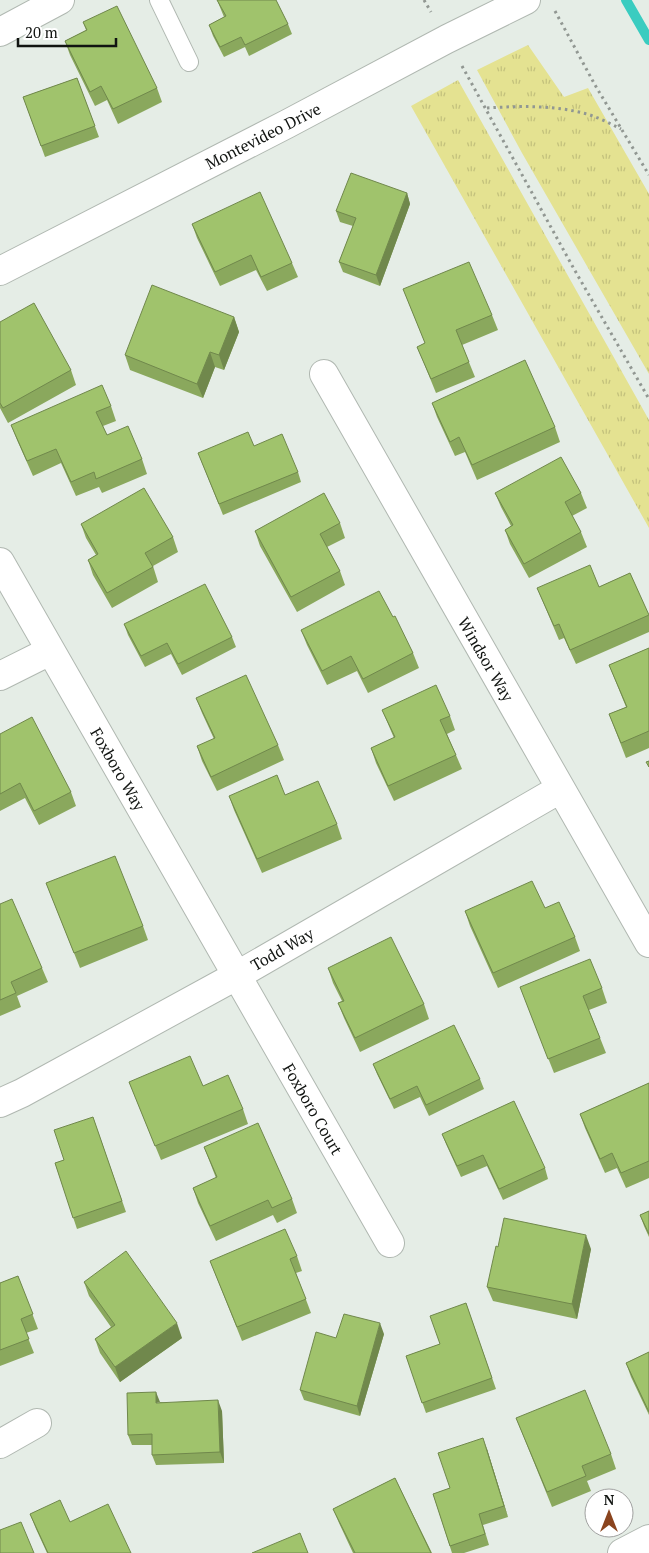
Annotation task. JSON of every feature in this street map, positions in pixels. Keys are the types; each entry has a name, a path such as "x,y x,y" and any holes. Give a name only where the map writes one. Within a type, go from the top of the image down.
{"street":[{"path":"0,32 60,0"},
{"name":"Montevideo Drive","path":"0,271 287,124 447,39 526,0"},
{"name":"Windsor Way","path":"324,374 649,943"},
{"name":"Foxboro Way","path":"0,562 236,976"},
{"path":"0,676 50,651"},
{"name":"Todd Way","path":"0,1103 22,1094 236,976 560,789"},
{"name":"Foxboro Court","path":"236,976 390,1243"},
{"path":"0,1444 37,1423"},
{"path":"622,1553 649,1539"}],"lane":[{"path":"159,0 189,62"}],"path":[{"path":"424,0 649,399"},
{"path":"552,8 649,175"},
{"path":"486,108 519,106 558,108 583,113 622,130"}],"green space":[{"path":"528,45 564,97 588,88 649,194 649,374 522,153 477,70"},
{"path":"458,80 649,420 649,528 411,106"}],"building":[{"path":"217,0 276,0 288,24 245,45 241,37 220,47 209,25 226,16"},
{"path":"117,6 157,88 113,109 101,86 90,92 65,41 87,30 83,22"},
{"path":"77,78 95,126 41,146 23,97"},
{"path":"351,173 407,193 376,275 339,262 356,218 336,211"},
{"path":"260,192 292,263 261,277 251,255 215,272 192,224"},
{"path":"469,262 492,315 456,330 469,362 431,379 417,347 425,343 403,289"},
{"path":"152,285 234,317 219,355 210,352 197,384 125,355"},
{"path":"34,303 71,370 3,408 0,403 0,322"},
{"path":"525,360 555,427 472,465 459,437 450,442 432,403"},
{"path":"102,385 111,406 96,412 107,435 128,426 142,459 96,479 94,472 71,482 56,449 27,461 11,425"},
{"path":"248,432 254,446 282,434 298,472 219,504 198,453"},
{"path":"561,457 581,493 565,502 581,532 524,564 505,530 513,525 495,493"},
{"path":"144,488 173,537 145,553 153,567 107,593 88,560 98,554 81,524"},
{"path":"324,493 340,523 320,534 340,571 291,597 255,531"},
{"path":"590,565 599,587 630,573 649,615 570,650 559,624 554,626 537,588"},
{"path":"205,584 232,637 178,664 167,643 141,656 124,624"},
{"path":"379,591 393,617 395,616 413,653 363,679 351,656 322,671 301,630"},
{"path":"649,648 649,731 621,743 609,714 627,707 609,665"},
{"path":"246,675 278,745 211,777 197,746 215,738 196,698"},
{"path":"436,685 450,716 440,720 456,755 388,786 371,748 395,737 382,710"},
{"path":"32,717 71,792 34,811 20,783 0,794 0,734"},
{"path":"277,775 285,795 318,781 337,824 257,859 229,796"},
{"path":"115,856 143,926 74,953 46,883"},
{"path":"532,881 545,908 559,902 575,937 493,973 465,911"},
{"path":"12,899 42,968 11,982 16,993 0,1000 0,904"},
{"path":"391,937 424,1004 355,1038 338,1003 344,1001 328,968"},
{"path":"590,959 602,988 583,996 600,1038 548,1059 520,987"},
{"path":"454,1025 480,1079 426,1105 417,1086 390,1099 373,1064"},
{"path":"190,1056 203,1086 228,1075 243,1109 155,1146 129,1082"},
{"path":"649,1083 649,1161 621,1173 612,1153 600,1159 580,1114"},
{"path":"514,1101 545,1168 499,1189 483,1155 457,1166 442,1134"},
{"path":"93,1117 122,1201 73,1218 55,1163 64,1160 54,1130"},
{"path":"258,1123 292,1199 272,1208 268,1200 210,1226 193,1188 217,1177 204,1147"},
{"path":"649,1211 649,1234 640,1215"},
{"path":"504,1218 586,1235 572,1304 487,1287"},
{"path":"285,1229 297,1256 290,1259 306,1299 237,1327 210,1261"},
{"path":"126,1251 177,1323 115,1367 95,1339 115,1325 84,1282"},
{"path":"18,1276 33,1314 21,1319 29,1339 0,1350 0,1283"},
{"path":"466,1303 492,1378 422,1403 406,1356 440,1344 430,1316"},
{"path":"344,1314 380,1323 357,1406 300,1390 316,1332 336,1338"},
{"path":"649,1352 649,1412 626,1363"},
{"path":"585,1390 611,1454 582,1466 586,1476 547,1492 516,1418"},
{"path":"156,1392 156,1403 218,1400 220,1452 152,1455 152,1434 128,1435 127,1393"},
{"path":"483,1438 504,1506 479,1514 485,1534 450,1546 433,1494 450,1488 438,1453"},
{"path":"395,1478 431,1553 355,1553 333,1509"},
{"path":"60,1500 70,1522 108,1504 131,1553 48,1553 30,1514"},
{"path":"21,1522 34,1553 0,1553 0,1530"},
{"path":"300,1533 308,1553 252,1553"}],"waterway":[{"path":"626,0 649,40"}]}
